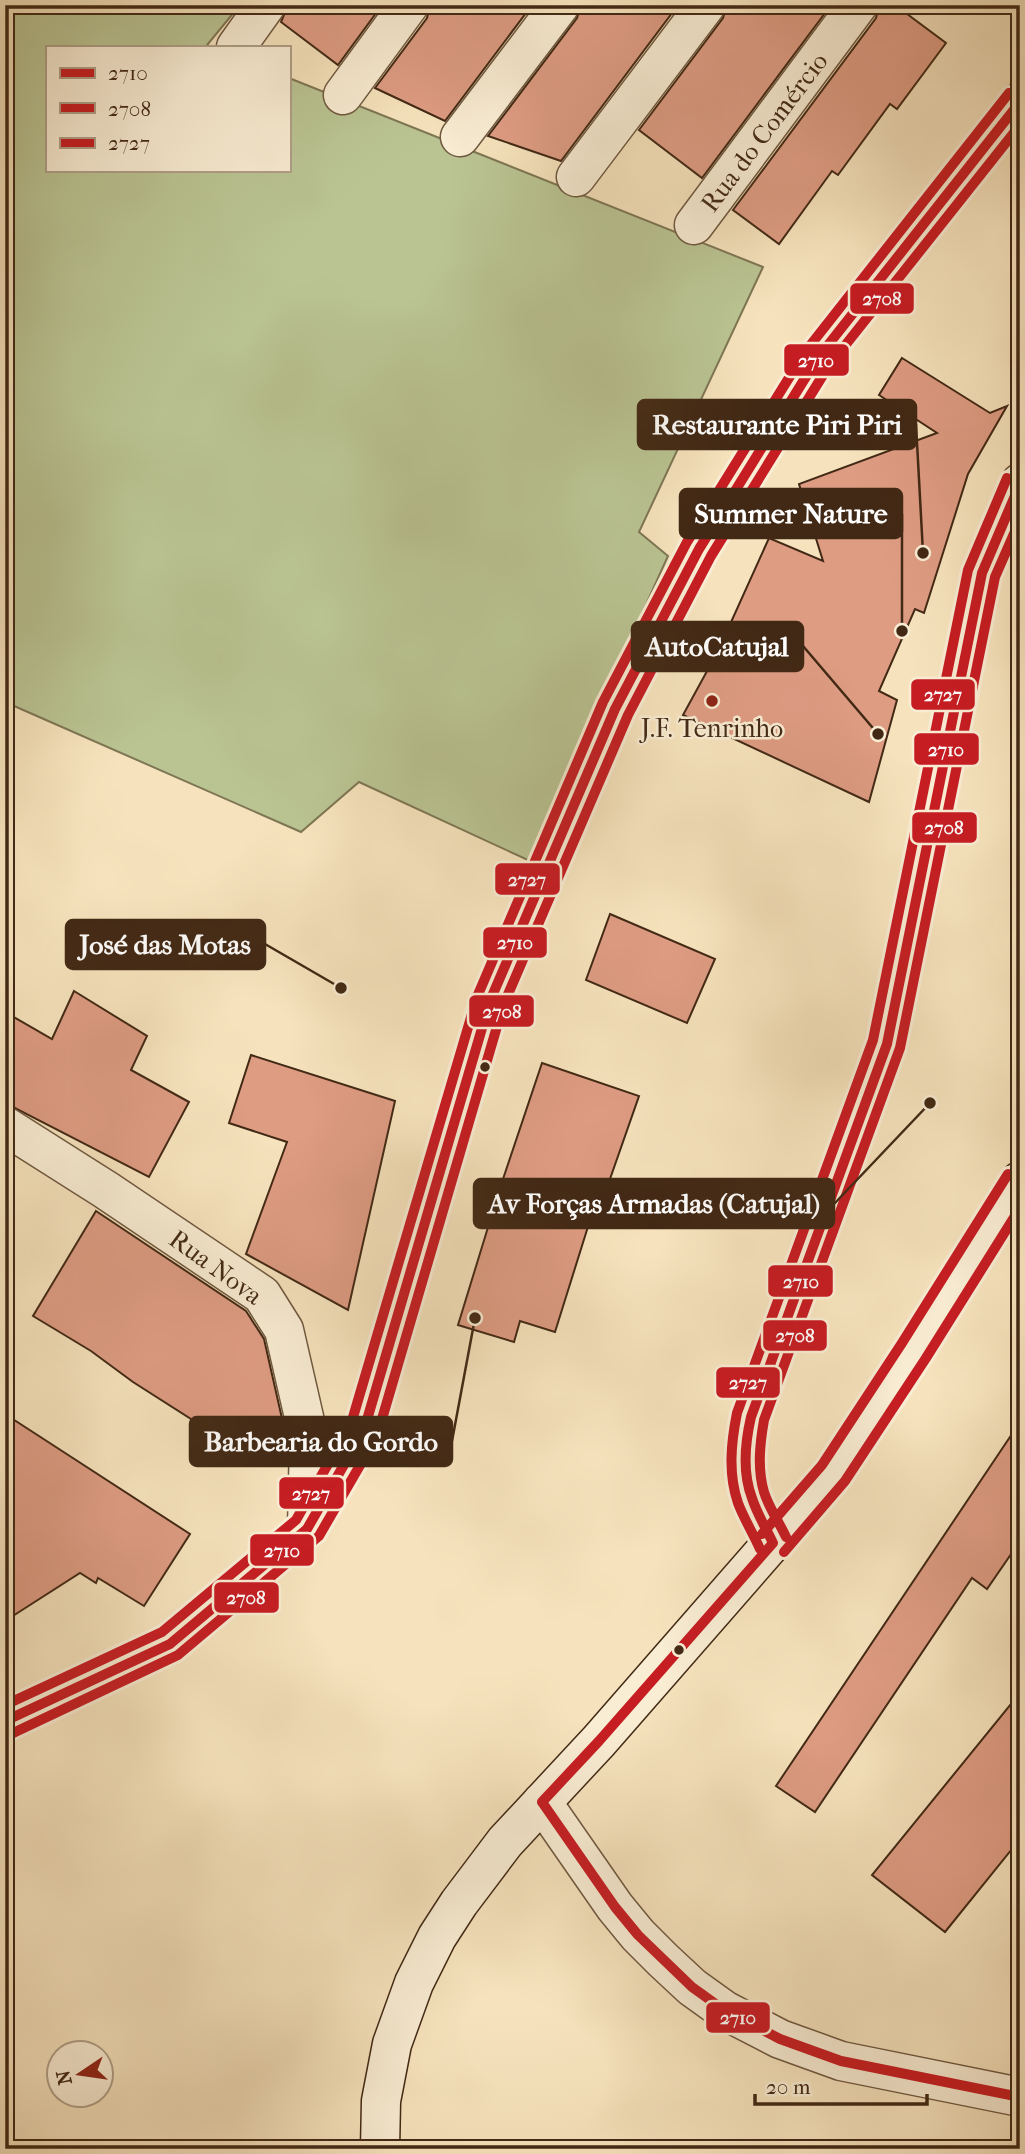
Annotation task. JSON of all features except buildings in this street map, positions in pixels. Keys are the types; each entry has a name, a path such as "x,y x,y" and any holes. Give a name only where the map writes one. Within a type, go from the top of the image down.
{"street":[{"path":"237,46 266,5"},
{"path":"343,95 409,5"},
{"path":"460,137 560,5"},
{"path":"576,177 706,5"},
{"name":"Rua do Comércio","path":"694,225 858,5"},
{"path":"5,1721 170,1644 307,1529 364,1430 490,1002 615,709 698,549 817,359 1020,102"},
{"path":"774,1542 750,1494 746,1469 747,1430 753,1406 887,1044 982,573 1020,483"},
{"name":"Rua Nova","path":"5,1126 262,1295 284,1330 309,1440 307,1529"},
{"path":"380,2149 382,2101 392,2044 414,1983 437,1937 459,1903 505,1842 599,1741 774,1542 840,1462 914,1351 1020,1181"},
{"path":"542,1802 615,1907 638,1935 682,1978 724,2011 780,2039 841,2061 1020,2096"}],"green space":[{"path":"5,5 240,5 207,45 210,46 46,46 46,172 290,172 290,78 763,267 639,532 668,556 530,861 359,782 301,832 5,702"}],"transit line":[{"name":"2727","path":"5,1705 162,1632 296,1520 351,1424 477,997 603,702 687,542 805,352 1009,93"},
{"name":"2710","path":"5,1721 170,1644 307,1529 364,1430 490,1001 615,709 699,549 817,359 1020,102"},
{"name":"2708","path":"11,1734 178,1655 319,1536 377,1436 503,1006 628,715 711,556 828,367 1020,125"},
{"name":"2727","path":"760,1549 738,1503 733,1481 732,1447 737,1413 873,1040 968,570 1007,478"},
{"name":"2710","path":"773,1543 754,1504 747,1478 746,1447 751,1417 887,1044 982,573 1020,484"},
{"name":"2708","path":"786,1537 764,1492 760,1474 764,1420 900,1048 995,577 1020,520"},
{"name":"2727","path":"762,1534 822,1465 1008,1174"},
{"name":"2708","path":"784,1552 845,1481 1020,1208"},
{"name":"2710","path":"542,1802 773,1543"},
{"name":"2710","path":"542,1802 615,1907 638,1935 692,1987 724,2010 780,2039 841,2061 1020,2097"}],"place":[{"name":"Restaurante Piri Piri","path":"923,553"},
{"name":"Summer Nature","path":"902,631"},
{"name":"J.F. Tenrinho","path":"712,701"},
{"name":"AutoCatujal","path":"878,734"},
{"name":"José das Motas","path":"341,988"},
{"name":"Av Forças Armadas (Catujal)","path":"930,1103"},
{"name":"Barbearia do Gordo","path":"475,1318"}]}
